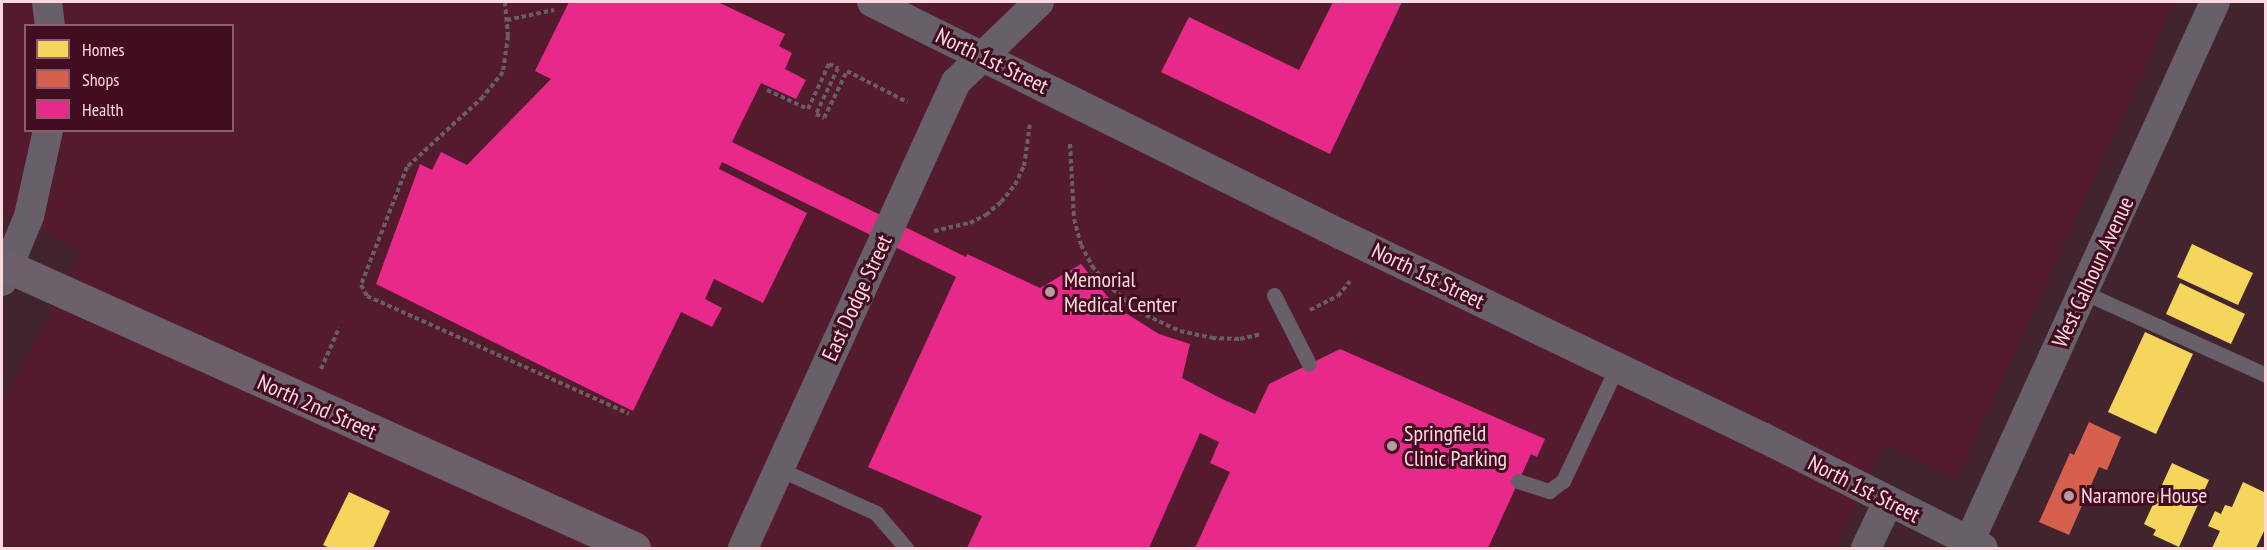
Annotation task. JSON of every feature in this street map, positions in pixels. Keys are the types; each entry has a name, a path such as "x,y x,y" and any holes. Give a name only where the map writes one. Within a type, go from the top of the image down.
{"main road":[{"name":"North 2nd Street","path":"4,270 634,549"}],"street":[{"path":"47,2 50,24"},
{"name":"North 1st Street","path":"872,2 1976,545"},
{"name":"East Dodge Street","path":"743,549 956,82 1039,2"},
{"name":"West Calhoun Avenue","path":"1976,545 2084,292 2215,2"},
{"path":"4,270 29,216 46,151 48,132"},
{"path":"1866,549 1888,502"}],"lane":[{"path":"2084,292 2265,375"},
{"path":"1274,295 1309,364"},
{"path":"1518,482 1549,491 1563,481 1617,367"},
{"path":"779,469 876,513 906,549"}],"path":[{"path":"505,2 507,58 503,72 483,97 407,167 361,280 360,290 367,296 629,414"},
{"path":"507,20 554,10"},
{"path":"767,90 808,110 829,64 838,68 816,114 824,118 847,71 907,102"},
{"path":"934,231 970,223 986,215 1001,202 1015,185 1024,166 1030,124"},
{"path":"1070,144 1071,192 1076,227 1081,245 1092,266 1107,285 1139,312 1180,331 1212,338 1240,339 1261,334"},
{"path":"1310,310 1338,296 1350,281"},
{"path":"321,369 339,328"}],"shaded area":[{"name":"Memorial Medical Center","path":"2,2 2175,2 1957,479 1885,445 1835,548 2,548 2,403 81,251 2,213"}],"building: Homes":[{"path":"2192,244 2253,273 2238,305 2177,277"},
{"path":"2180,283 2245,314 2231,344 2166,314"},
{"path":"2145,332 2193,354 2156,434 2108,412"},
{"path":"2172,463 2209,480 2179,547 2153,535 2156,530 2144,524"},
{"path":"2243,482 2266,493 2266,527 2256,548 2212,548 2220,531 2208,526 2215,511 2221,514 2225,505 2232,507"},
{"path":"349,492 390,511 373,548 330,548 323,545"}],"building: Shops":[{"name":"Naramore House","path":"2089,422 2121,437 2107,470 2099,467 2069,535 2039,522 2070,453 2074,455"}],"building: Health":[{"path":"569,2 718,2 785,34 779,46 792,53 785,69 806,80 796,99 761,83 732,142 966,257 967,254 1040,288 1081,264 1116,307 1159,334 1190,344 1182,378 1220,398 1255,414 1269,384 1340,349 1545,439 1537,457 1531,454 1488,548 1195,548 1230,472 1210,463 1219,442 1200,433 1149,548 967,548 982,516 868,467 956,277 722,162 719,169 807,213 763,303 714,279 705,299 722,308 712,327 681,312 633,411 376,284 420,164 432,170 441,152 467,165 551,79 535,71"},
{"path":"1333,2 1402,2 1330,154 1161,72 1189,17 1299,70"}],"place":[{"name":"Memorial Medical Center","path":"1050,292"},
{"name":"Springfield Clinic Parking","path":"1392,446"},
{"name":"Naramore House","path":"2069,496"}]}
